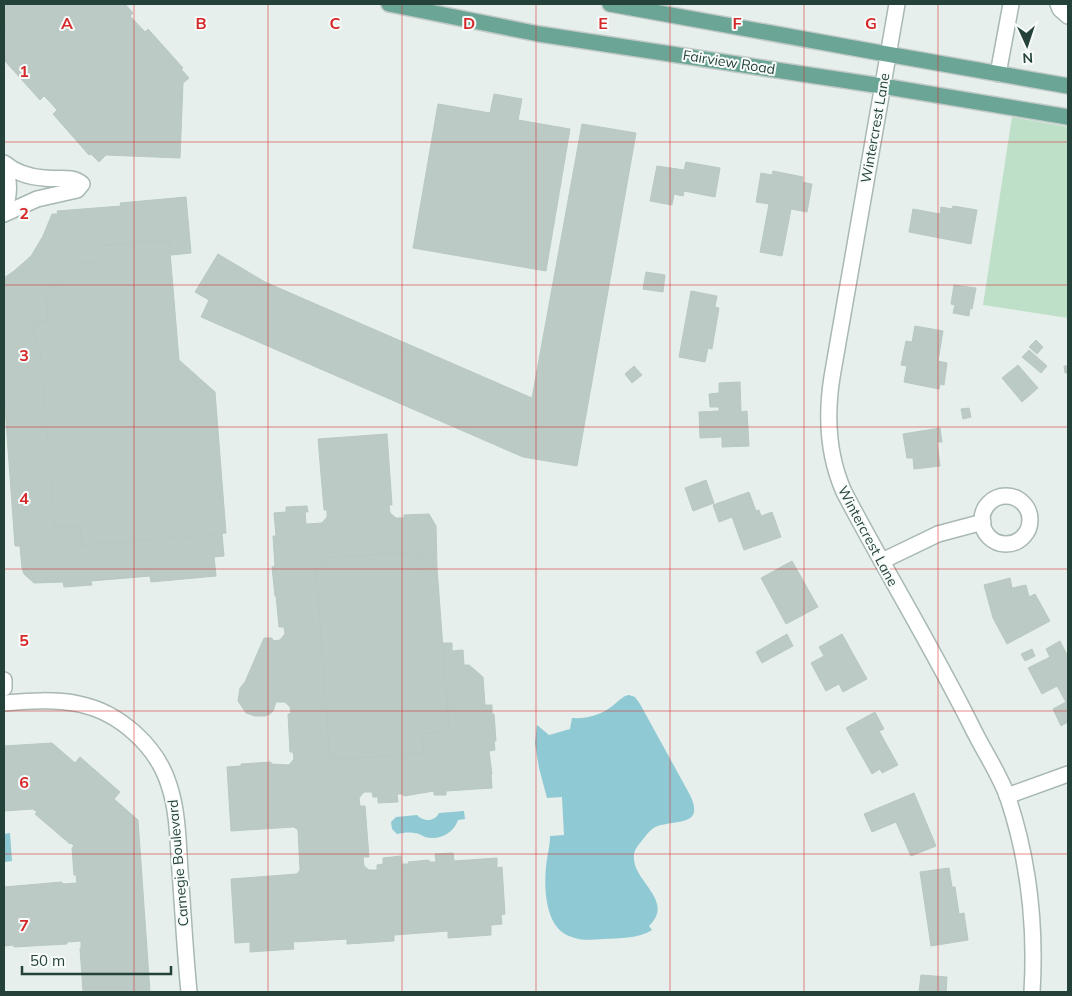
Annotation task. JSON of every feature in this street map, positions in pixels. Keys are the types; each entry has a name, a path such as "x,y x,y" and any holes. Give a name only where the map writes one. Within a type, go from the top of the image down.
{"main road":[{"name":"Fairview Road","path":"389,4 445,9 539,34 882,86 1068,117"},
{"path":"610,4 1068,86"}],"street":[{"name":"Wintercrest Lane","path":"896,4 832,377 829,408 831,444 838,478 850,504 960,703 1007,796 1030,887 1034,950 1032,992"},
{"path":"998,74 1011,4"},
{"path":"1058,4 1060,9 1068,16"},
{"path":"4,164 9,188 4,212"},
{"path":"4,164 26,175 49,179 73,179 82,184 77,190 37,199 4,212"},
{"path":"882,562 938,534 983,522"},
{"path":"4,680 4,688"},
{"name":"Carnegie Boulevard","path":"4,703 61,701 81,704 95,709 110,716 133,732 144,742 160,764 168,783 175,814 189,992"},
{"path":"1007,796 1068,774"}],"green space":[{"path":"1012,117 1068,127 1068,318 983,305"}],"water":[{"path":"629,695 635,697 640,704 690,795 694,806 694,813 691,818 655,827 637,846 635,851 635,864 655,899 658,908 656,917 649,926 652,930 628,938 577,939 561,931 555,924 546,896 545,876 550,836 564,835 562,797 547,798 535,743 537,725 549,735 570,729 572,718 590,717 601,713"},
{"path":"464,811 465,819 458,820 453,829 441,837 430,838 417,833 397,834 392,829 391,822 396,817 417,815 422,819 429,820 435,818 439,813"},
{"path":"10,833 12,861 5,862 4,834"}],"building":[{"path":"6,4 125,4 133,13 130,16 145,32 148,29 183,68 181,69 189,78 183,83 180,158 106,155 99,162 91,154 89,155 53,114 57,110 50,102 44,96 40,100 4,60"},
{"path":"494,94 522,99 518,120 570,129 546,271 413,248 438,104 490,113"},
{"path":"582,124 636,133 577,466 523,457 201,317 209,300 195,292 218,254 265,282 532,398"},
{"path":"686,162 720,168 715,197 684,191 683,196 674,194 672,205 650,201 657,166 684,170"},
{"path":"773,171 803,177 802,182 812,184 807,212 791,209 782,256 760,252 769,204 756,202 761,173 772,175"},
{"path":"186,197 191,253 171,255 169,240 98,246 99,262 74,264 46,296 48,322 34,323 35,344 40,344 55,528 80,526 82,545 222,534 224,556 214,557 216,576 151,582 150,576 91,581 92,585 64,587 63,582 34,583 24,574 20,546 15,546 4,394 4,278 31,256 43,236 52,214 58,214 57,211 121,206 120,203"},
{"path":"953,206 977,210 971,244 909,232 913,209 940,214 941,207 952,209"},
{"path":"169,240 179,360 215,392 226,533 82,545 80,526 55,528 40,344 35,344 34,323 48,322 46,296 74,264 99,262 98,246"},
{"path":"646,272 665,275 663,292 643,289"},
{"path":"954,285 976,288 969,316 953,313 955,305 951,304"},
{"path":"691,291 717,296 715,307 719,308 712,349 708,348 705,362 679,357"},
{"path":"915,326 943,331 938,361 947,363 944,385 940,384 939,389 904,382 907,366 901,365 906,341 912,342"},
{"path":"1036,340 1043,347 1037,354 1029,347"},
{"path":"1029,350 1047,366 1041,373 1022,357"},
{"path":"1018,365 1038,388 1022,402 1002,378"},
{"path":"634,366 642,375 632,383 625,374"},
{"path":"1064,366 1068,366 1068,373 1065,373"},
{"path":"740,382 741,412 747,411 749,446 722,447 722,437 700,438 699,412 719,411 719,407 710,407 709,394 719,393 719,383"},
{"path":"969,408 971,417 963,419 961,409"},
{"path":"940,428 942,442 937,442 940,466 914,469 913,458 907,458 903,434"},
{"path":"387,434 392,505 389,505 390,513 396,518 404,518 404,515 429,514 436,526 437,568 423,569 423,557 418,558 417,552 325,558 326,566 316,567 330,760 423,753 422,734 442,732 442,730 449,729 442,643 452,643 452,651 463,650 464,665 469,665 483,677 485,705 492,705 492,714 494,714 495,750 489,751 492,788 446,791 446,795 434,795 434,791 404,796 403,794 397,794 398,802 378,803 378,797 373,797 372,792 364,792 359,798 360,806 365,806 369,857 363,857 364,866 369,870 377,870 377,865 383,864 383,858 401,856 402,864 429,860 429,862 436,862 435,854 453,853 454,861 497,858 497,868 502,867 505,914 501,915 502,924 491,925 491,935 448,938 448,931 394,935 394,941 347,944 347,939 293,942 294,949 250,952 250,942 235,943 231,879 297,874 300,870 298,830 294,827 231,831 227,767 271,762 271,764 289,765 294,759 293,752 290,752 288,714 291,714 290,707 285,702 276,702 270,714 255,716 246,713 238,701 240,688 245,682 264,638 272,638 273,641 280,640 285,634 284,627 279,627 272,567 275,566 273,536 276,536 274,513 286,512 286,507 307,506 308,512 305,512 306,524 322,523 327,517 327,510 324,510 318,439"},
{"path":"706,480 714,503 693,511 685,488"},
{"path":"749,492 756,511 759,510 761,516 772,512 781,537 744,550 732,517 719,522 713,505"},
{"path":"417,552 418,558 423,557 423,569 437,568 449,729 442,730 442,732 422,734 423,753 330,760 316,567 326,566 325,558"},
{"path":"792,561 818,607 786,624 761,578"},
{"path":"1010,578 1012,588 1026,585 1029,597 1035,594 1050,621 1007,644 993,618 984,585"},
{"path":"787,634 793,646 762,663 756,652"},
{"path":"842,634 867,679 843,692 839,684 826,691 811,663 824,656 819,647"},
{"path":"1060,641 1068,657 1068,722 1061,726 1053,709 1066,702 1057,686 1042,694 1028,668 1050,657 1046,649"},
{"path":"1032,649 1035,656 1025,661 1021,654"},
{"path":"875,712 884,729 879,731 898,765 882,773 880,769 872,774 846,728"},
{"path":"52,743 75,763 80,757 120,792 114,799 138,820 150,992 83,992 81,941 67,942 67,944 4,946 4,887 62,882 62,884 77,883 76,875 74,875 72,848 74,846 71,843 35,814 37,812 33,809 4,811 4,746"},
{"path":"914,793 936,846 911,856 896,822 872,832 864,814"},
{"path":"949,868 952,887 955,887 959,914 964,913 968,940 931,946 920,872"},
{"path":"921,975 947,977 946,992 919,992"}]}
